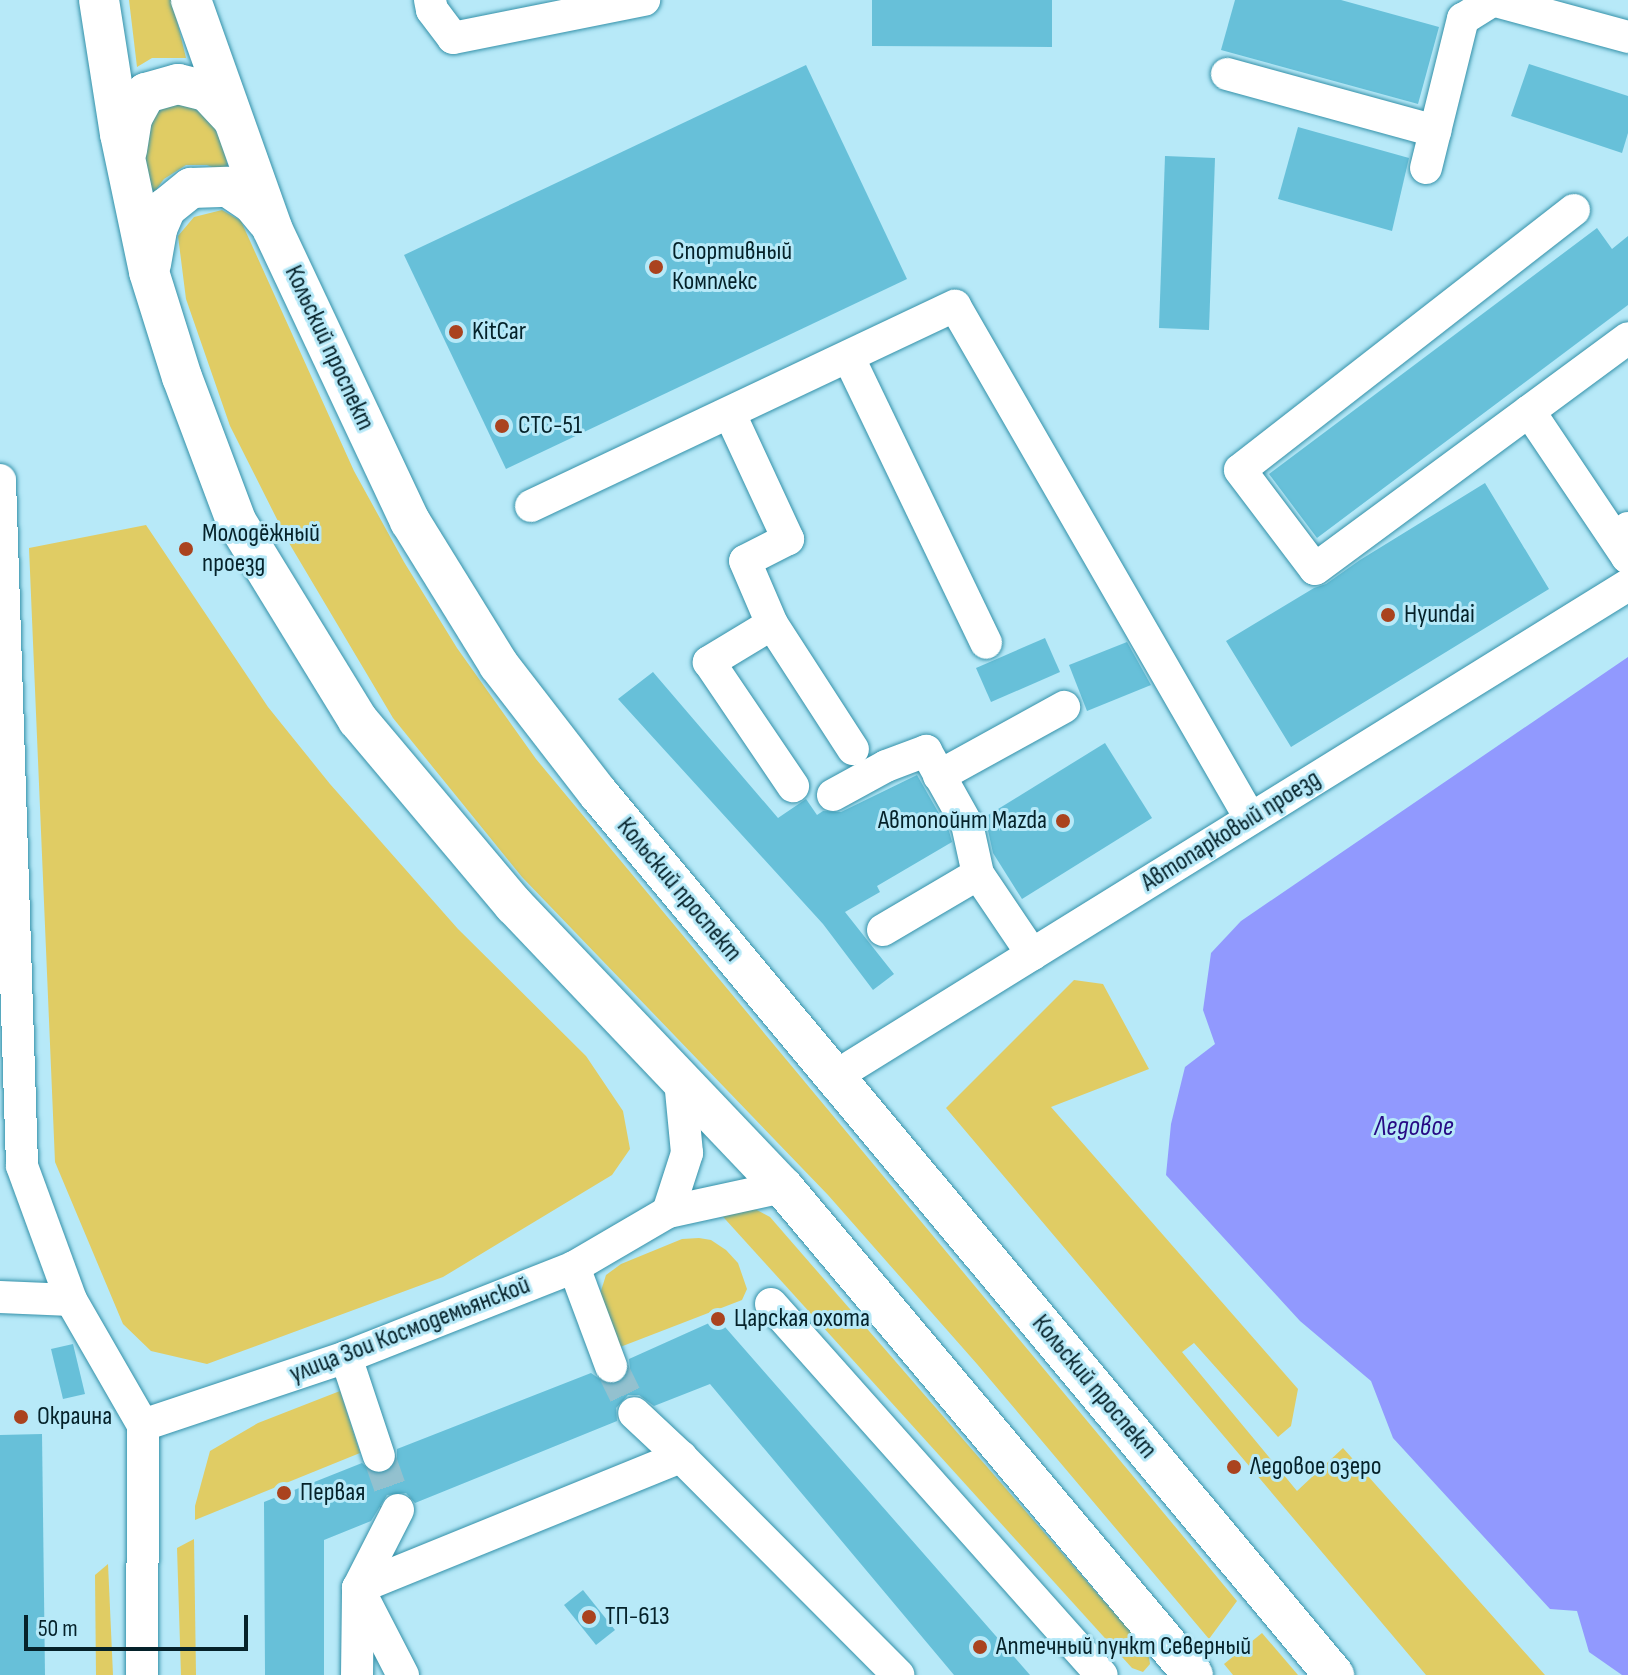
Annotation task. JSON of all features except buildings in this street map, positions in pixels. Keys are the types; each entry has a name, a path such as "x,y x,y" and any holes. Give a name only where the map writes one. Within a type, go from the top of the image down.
{"main road":[{"path":"99,0 126,162 149,272 182,377 236,521 358,720 514,905 783,1187 1193,1675"},
{"name":"Кольский проспект","path":"191,0 272,228 410,521 499,665 598,793 1334,1675"},
{"path":"126,162 132,118 146,93 178,84 207,91 232,118"},
{"path":"149,272 157,229 166,208 191,188 228,187 252,203 272,228"}],"street":[{"path":"430,0 432,10 453,38 644,0"},
{"path":"1426,168 1463,19 1492,1 1628,37"},
{"path":"1227,74 1435,131"},
{"path":"1574,210 1240,470 1315,569 1628,338"},
{"path":"531,506 955,306 1250,818"},
{"path":"849,358 986,643"},
{"path":"1529,411 1628,557"},
{"path":"730,414 788,539 745,561 772,624 853,749"},
{"path":"0,480 22,1166 71,1300 143,1425 142,1675"},
{"name":"Автопарковый проезд","path":"834,1077 1250,818 1628,557"},
{"path":"772,624 709,662 793,786"},
{"path":"939,776 1064,707"},
{"path":"833,795 886,766 926,751 967,824 978,874 1032,954"},
{"path":"883,930 978,874"},
{"path":"668,1212 687,1153 680,1080"},
{"name":"улица Зои Космодемьянской","path":"143,1425 346,1357 574,1267 668,1212 783,1187"},
{"path":"574,1267 611,1366"},
{"path":"0,1297 71,1300"},
{"path":"771,1304 1101,1675"},
{"path":"346,1357 379,1456"},
{"path":"634,1413 898,1675"},
{"path":"358,1588 681,1457"},
{"path":"357,1675 358,1588 398,1510"},
{"path":"358,1588 403,1675"}],"shaded area":[{"path":"129,0 172,0 186,58 152,58 137,67"},
{"path":"169,102 193,104 214,115 230,174 207,165 186,165 164,179 149,199 138,146 145,120"},
{"path":"222,210 241,221 354,471 404,562 457,648 536,759 1237,1601 1209,1639 977,1364 828,1195 522,877 393,718 289,543 230,426 186,299 178,236 194,217"},
{"path":"146,525 268,707 330,784 458,929 586,1056 623,1111 630,1149 612,1175 443,1277 207,1364 151,1351 123,1324 55,1162 29,548"},
{"path":"1074,980 1103,984 1149,1069 1051,1107 1298,1389 1291,1426 1278,1437 1194,1343 1182,1352 1297,1491 1343,1448 1545,1675 1426,1675 946,1108"},
{"path":"751,1207 770,1217 1148,1652 1150,1664 1143,1672 1132,1668 716,1209"},
{"path":"682,1239 711,1240 738,1263 747,1289 742,1300 615,1349 600,1294 606,1275 621,1264"},
{"path":"340,1391 360,1453 195,1520 195,1506 210,1451 258,1423"},
{"path":"194,1539 196,1675 181,1675 177,1548"},
{"path":"108,1564 113,1675 96,1675 95,1575"},
{"path":"1262,1633 1298,1675 1233,1675 1224,1664"}],"water":[{"name":"Ледовое","path":"1628,657 1628,1675 1622,1675 1589,1652 1577,1611 1550,1609 1393,1438 1371,1381 1300,1321 1166,1175 1171,1124 1185,1067 1215,1044 1203,1010 1211,953 1241,921"}],"tunnel":[{"path":"611,1366 634,1413"},
{"path":"379,1456 398,1510"}],"place":[{"name":"Спортивный Комплекс","path":"656,267"},
{"name":"KitCar","path":"456,332"},
{"name":"СТС-51","path":"502,426"},
{"name":"Молодёжный проезд","path":"186,549"},
{"name":"Hyundai","path":"1388,615"},
{"name":"Автопойнт Mazda","path":"1063,821"},
{"name":"Царская охота","path":"718,1319"},
{"name":"Окраина","path":"21,1417"},
{"name":"Ледовое озеро","path":"1234,1467"},
{"name":"Первая","path":"284,1493"},
{"name":"ТП-613","path":"589,1617"},
{"name":"Аптечный пункт Северный","path":"980,1647"}]}
